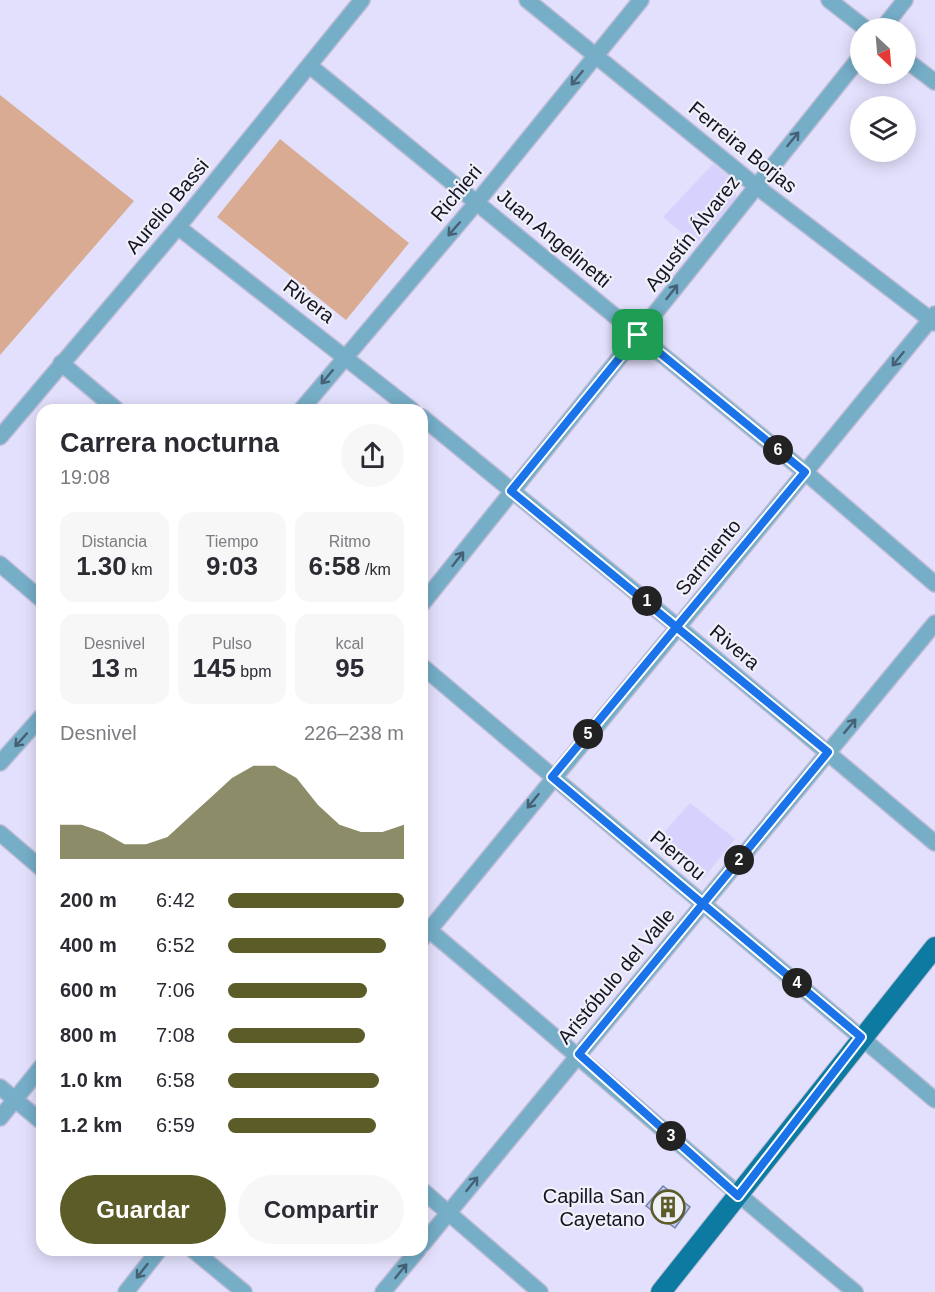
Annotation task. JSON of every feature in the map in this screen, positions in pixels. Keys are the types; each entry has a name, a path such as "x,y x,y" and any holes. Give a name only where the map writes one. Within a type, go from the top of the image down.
{"main road":[{"path":"661,1292 861,1037 935,947"}],"street":[{"name":"Aurelio Bassi","path":"0,437 178,227 362,0"},
{"name":"Ferreira Borjas","path":"527,0 756,186 933,319"},
{"name":"Richieri","path":"306,404 477,202 640,0"},
{"path":"829,0 852,18"},
{"path":"891,18 905,0"},
{"name":"Juan Angelinetti","path":"310,66 805,472 935,584"},
{"path":"916,68 935,82"},
{"name":"Agustín Álvarez","path":"428,596 850,70"},
{"name":"Rivera","path":"178,227 346,355 405,404"},
{"name":"Sarmiento","path":"428,926 933,319"},
{"path":"61,363 110,404"},
{"name":"Rivera","path":"428,422 678,627 935,843"},
{"path":"0,564 36,595"},
{"name":"Aristóbulo del Valle","path":"428,1238 935,623"},
{"name":"Pierrou","path":"428,671 935,1100"},
{"path":"0,763 36,723"},
{"path":"0,833 36,864"},
{"path":"428,934 579,1054 738,1196 855,1292"},
{"path":"0,1118 36,1073"},
{"path":"0,1087 36,1117"},
{"path":"428,1195 540,1292"},
{"path":"126,1292 154,1256"},
{"path":"200,1256 244,1292"},
{"path":"383,1292 413,1256"}],"shaded area":[{"path":"0,95 134,201 0,355"},
{"path":"280,139 409,243 346,320 217,217"},
{"path":"713,164 734,180 736,198 696,244 663,217"},
{"path":"690,803 735,839 703,879 658,839"}],"building":[{"name":"Capilla San Cayetano","path":"663,1186 690,1207 675,1228 646,1206"}],"place":[{"name":"Capilla San Cayetano","path":"668,1207"}],"route":[{"path":"638,335 511,491 678,627 828,752 786,802 745,853 703,904 662,954 579,1054 738,1196 861,1037 703,904 552,777 678,627 805,472 638,335"}]}
